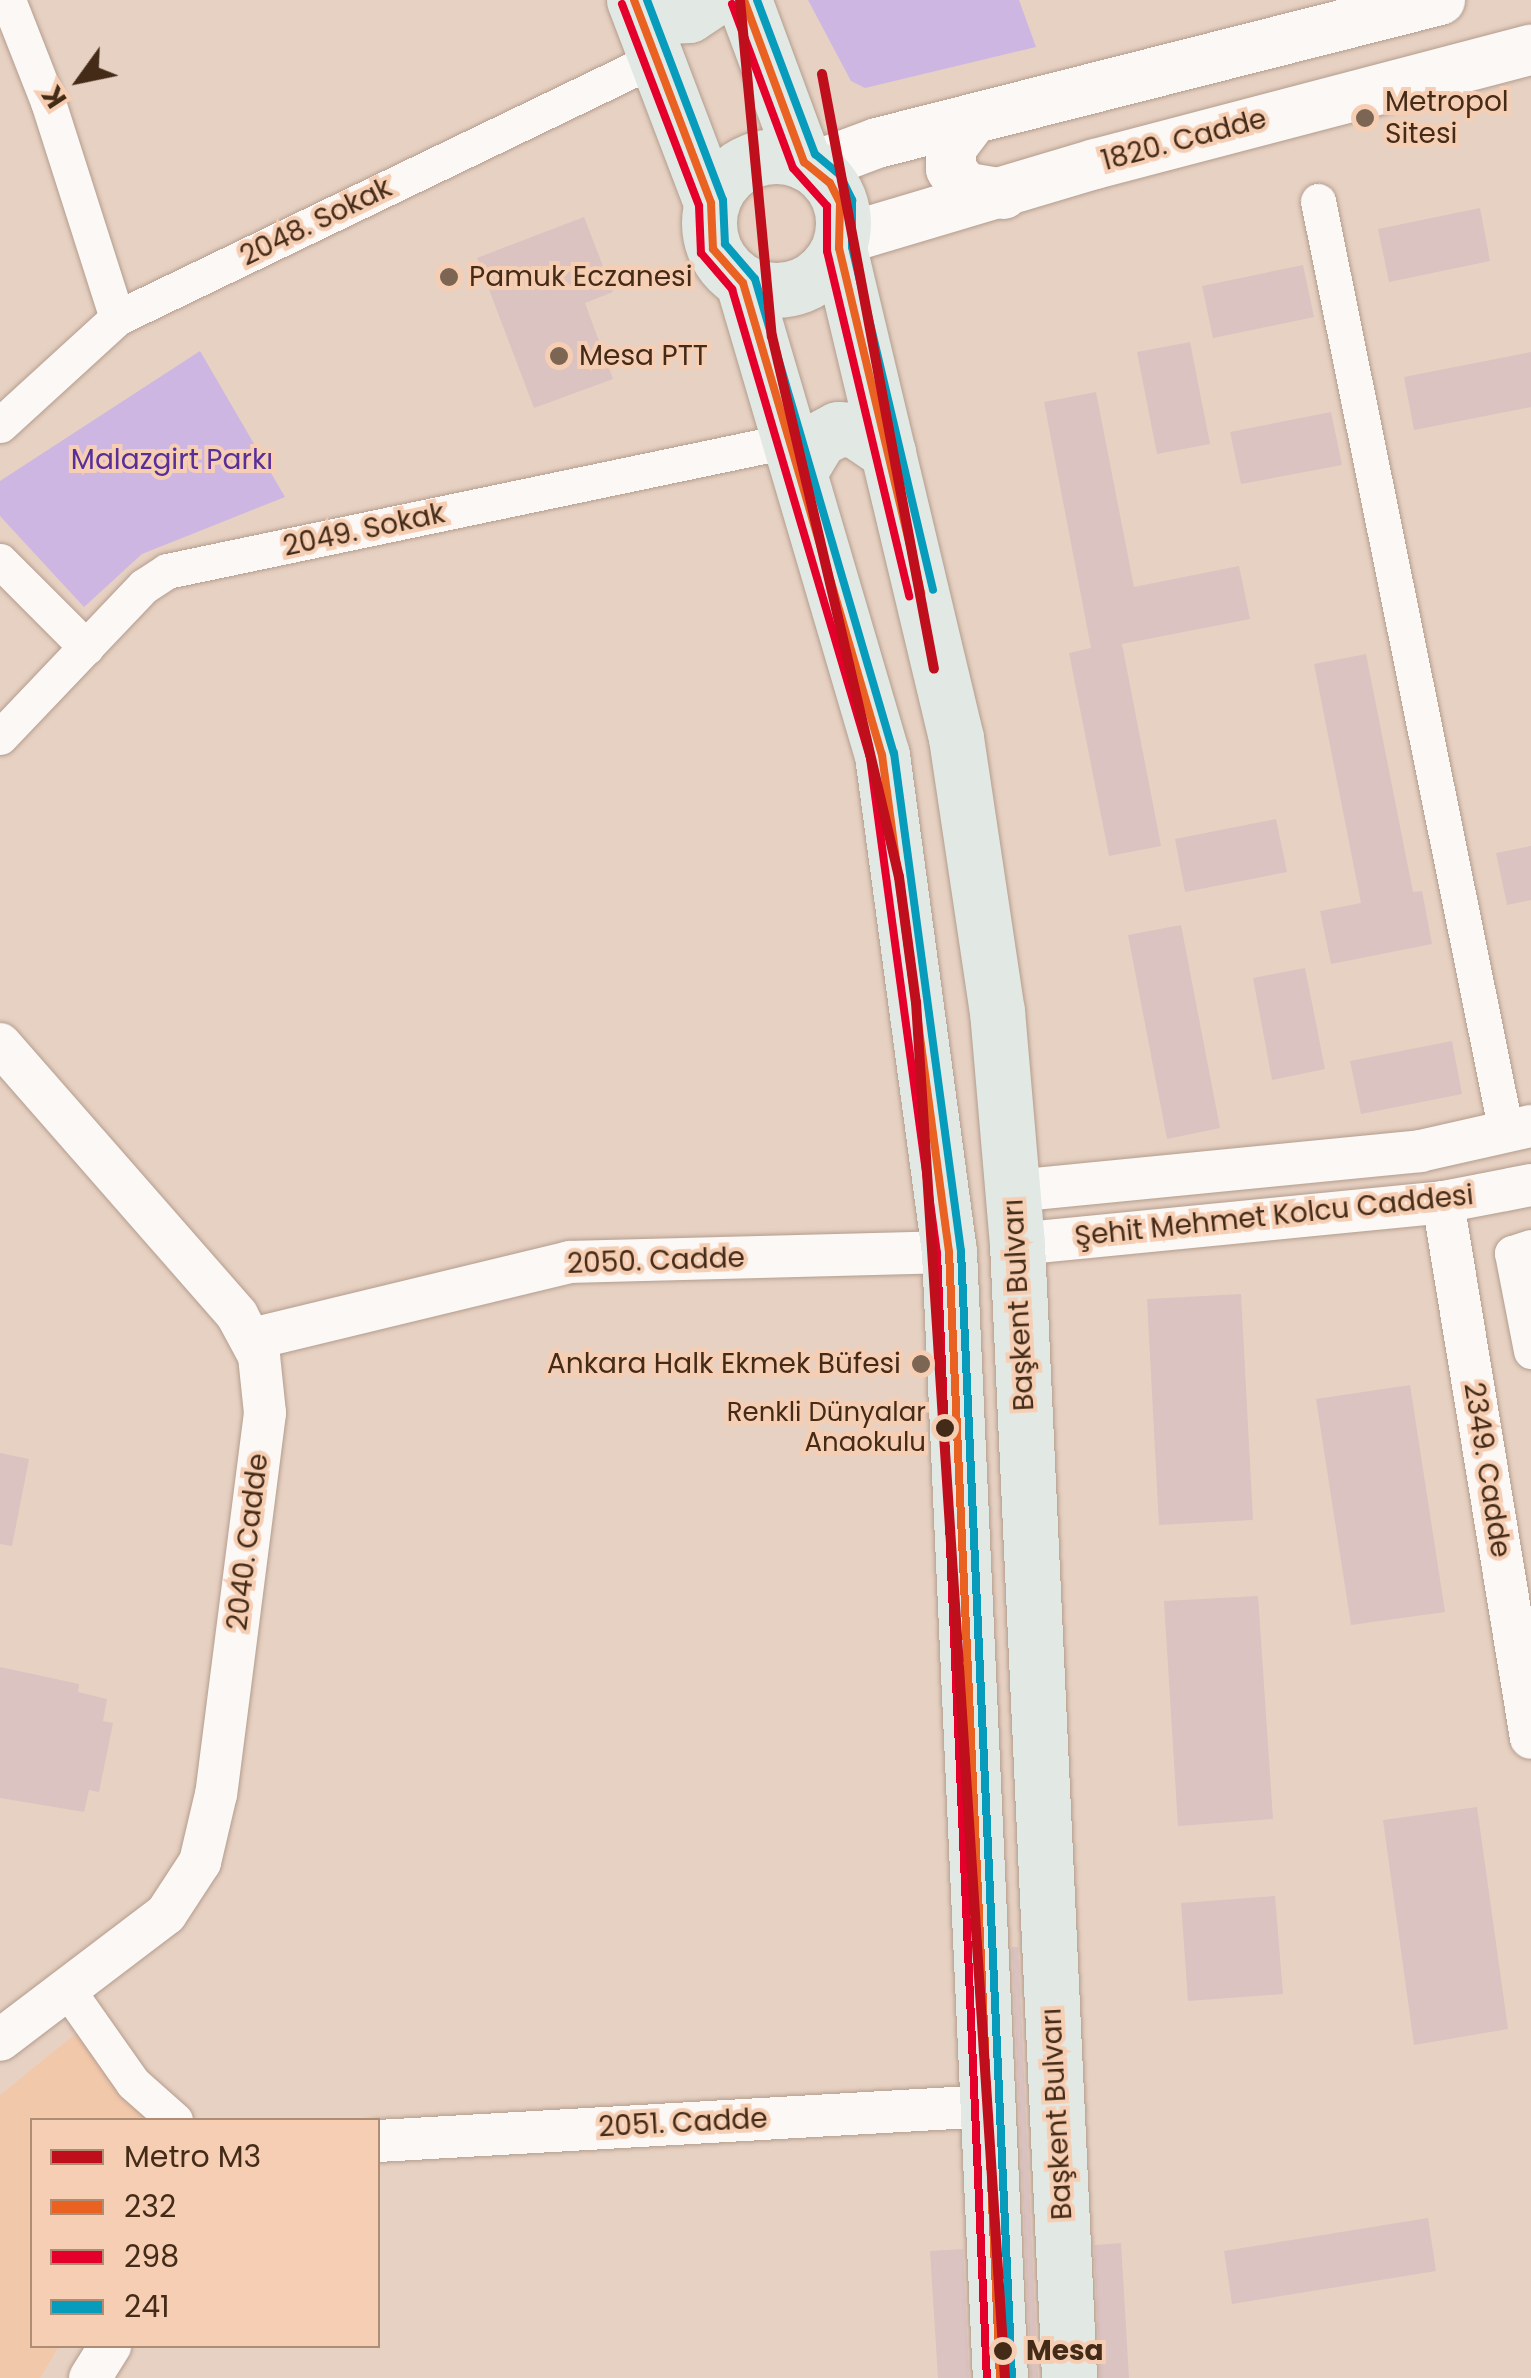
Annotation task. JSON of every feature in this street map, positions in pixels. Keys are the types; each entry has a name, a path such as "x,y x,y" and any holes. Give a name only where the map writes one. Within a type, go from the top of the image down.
{"main road":[{"path":"638,0 670,16 689,14 711,0"},
{"path":"638,0 711,203 713,249 743,283 797,455 882,755 949,1252 1000,2378"},
{"path":"743,283 788,290 828,268 840,244 840,203 808,165 744,0"},
{"path":"711,203 735,169 753,160 808,165 1440,0"},
{"name":"1820. Cadde","path":"840,244 1003,194 1531,50"},
{"path":"973,119 950,148 951,169 964,187 1003,194"},
{"name":"Başkent Bulvarı","path":"840,244 956,738 997,1011 1015,1217 1069,2378"},
{"path":"797,455 838,429 855,430 888,452"}],"street":[{"path":"8,0 48,102 117,318"},
{"name":"2048. Sokak","path":"0,425 117,318 657,58"},
{"path":"1318,201 1518,1129"},
{"name":"2049. Sokak","path":"0,738 144,586 167,571 797,455"},
{"path":"0,561 86,647"},
{"name":"2040. Cadde","path":"0,1044 210,1279 252,1340 264,1379 265,1414 210,1828 186,1890 166,1914 0,2040"},
{"name":"Şehit Mehmet Kolcu Caddesi","path":"1015,1217 1420,1150 1518,1129"},
{"name":"Şehit Mehmet Kolcu Caddesi","path":"1015,1217 1443,1202 1531,1185"},
{"name":"2349. Cadde","path":"1443,1202 1525,1662 1531,1738"},
{"path":"1531,1246 1512,1252 1531,1351"},
{"name":"2050. Cadde","path":"252,1340 570,1262 949,1252"},
{"path":"67,1989 133,2084 173,2118"},
{"name":"2051. Cadde","path":"380,2141 988,2106"},
{"path":"90,2378 109,2348"}],"shaded area":[{"path":"100,2014 171,2118 30,2118 30,2348 58,2348 40,2378 0,2378 0,2095"}],"green space":[{"path":"808,0 1019,0 1036,47 865,88 851,81"},
{"name":"Malazgirt Parkı","path":"200,351 285,497 142,554 84,607 0,516 0,481"}],"building":[{"path":"1480,208 1490,261 1389,282 1378,229"},
{"path":"584,217 613,292 585,303 613,379 534,408 477,258"},
{"path":"1303,265 1314,317 1213,338 1202,286"},
{"path":"1190,342 1210,444 1157,454 1137,352"},
{"path":"1531,352 1531,407 1414,430 1404,377"},
{"path":"1096,392 1134,587 1239,566 1250,619 1122,644 1161,846 1109,856 1069,653 1091,648 1044,402"},
{"path":"1331,412 1342,465 1241,484 1230,432"},
{"path":"1366,654 1413,892 1422,891 1432,944 1331,964 1320,911 1361,903 1314,664"},
{"path":"1276,819 1287,872 1185,892 1175,839"},
{"path":"1531,846 1531,900 1507,905 1496,853"},
{"path":"1181,925 1220,1128 1167,1139 1128,935"},
{"path":"1305,968 1325,1069 1272,1080 1253,978"},
{"path":"1452,1041 1462,1094 1361,1114 1350,1061"},
{"path":"1241,1294 1253,1520 1159,1525 1147,1299"},
{"path":"1410,1385 1445,1612 1351,1625 1316,1399"},
{"path":"0,1453 29,1459 12,1546 0,1544"},
{"path":"1258,1596 1273,1819 1178,1826 1164,1601"},
{"path":"0,1667 79,1684 78,1692 107,1699 103,1721 113,1723 99,1792 89,1790 84,1812 0,1798"},
{"path":"1477,1807 1508,2029 1414,2045 1383,1820"},
{"path":"1275,1896 1283,1994 1188,2001 1181,1903"},
{"path":"1012,1947 1018,1947 1038,2378 1031,2378"},
{"path":"1428,2218 1436,2271 1232,2304 1224,2251"},
{"path":"1121,2243 1129,2378 1100,2378 1094,2245"},
{"path":"963,2249 969,2378 938,2378 930,2251"}],"metro line":[{"name":"M3","path":"740,0 772,336 899,877 916,1002 1005,2378"},
{"name":"M3","path":"822,74 934,669"}],"transit line":[{"name":"232","path":"634,0 711,203 713,249 743,283 882,755 949,1252 1000,2378"},
{"name":"241","path":"647,0 723,200 725,244 755,279 894,753 961,1251 1012,2377"},
{"name":"232","path":"744,0 804,162 830,183 840,203 839,248 921,593"},
{"name":"241","path":"757,0 815,154 840,175 852,200 852,247 933,590"},
{"name":"298","path":"622,4 699,206 701,253 732,289 870,758 937,1253 987,2378"},
{"name":"298","path":"732,4 793,168 827,206 827,251 909,596"}],"place":[{"name":"Metropol Sitesi","path":"1365,118"},
{"name":"Pamuk Eczanesi","path":"449,277"},
{"name":"Mesa PTT","path":"559,356"},
{"name":"Ankara Halk Ekmek Büfesi","path":"921,1364"},
{"name":"Renkli Dünyalar Anaokulu","path":"945,1428"},
{"name":"Mesa","path":"1003,2351"}]}
